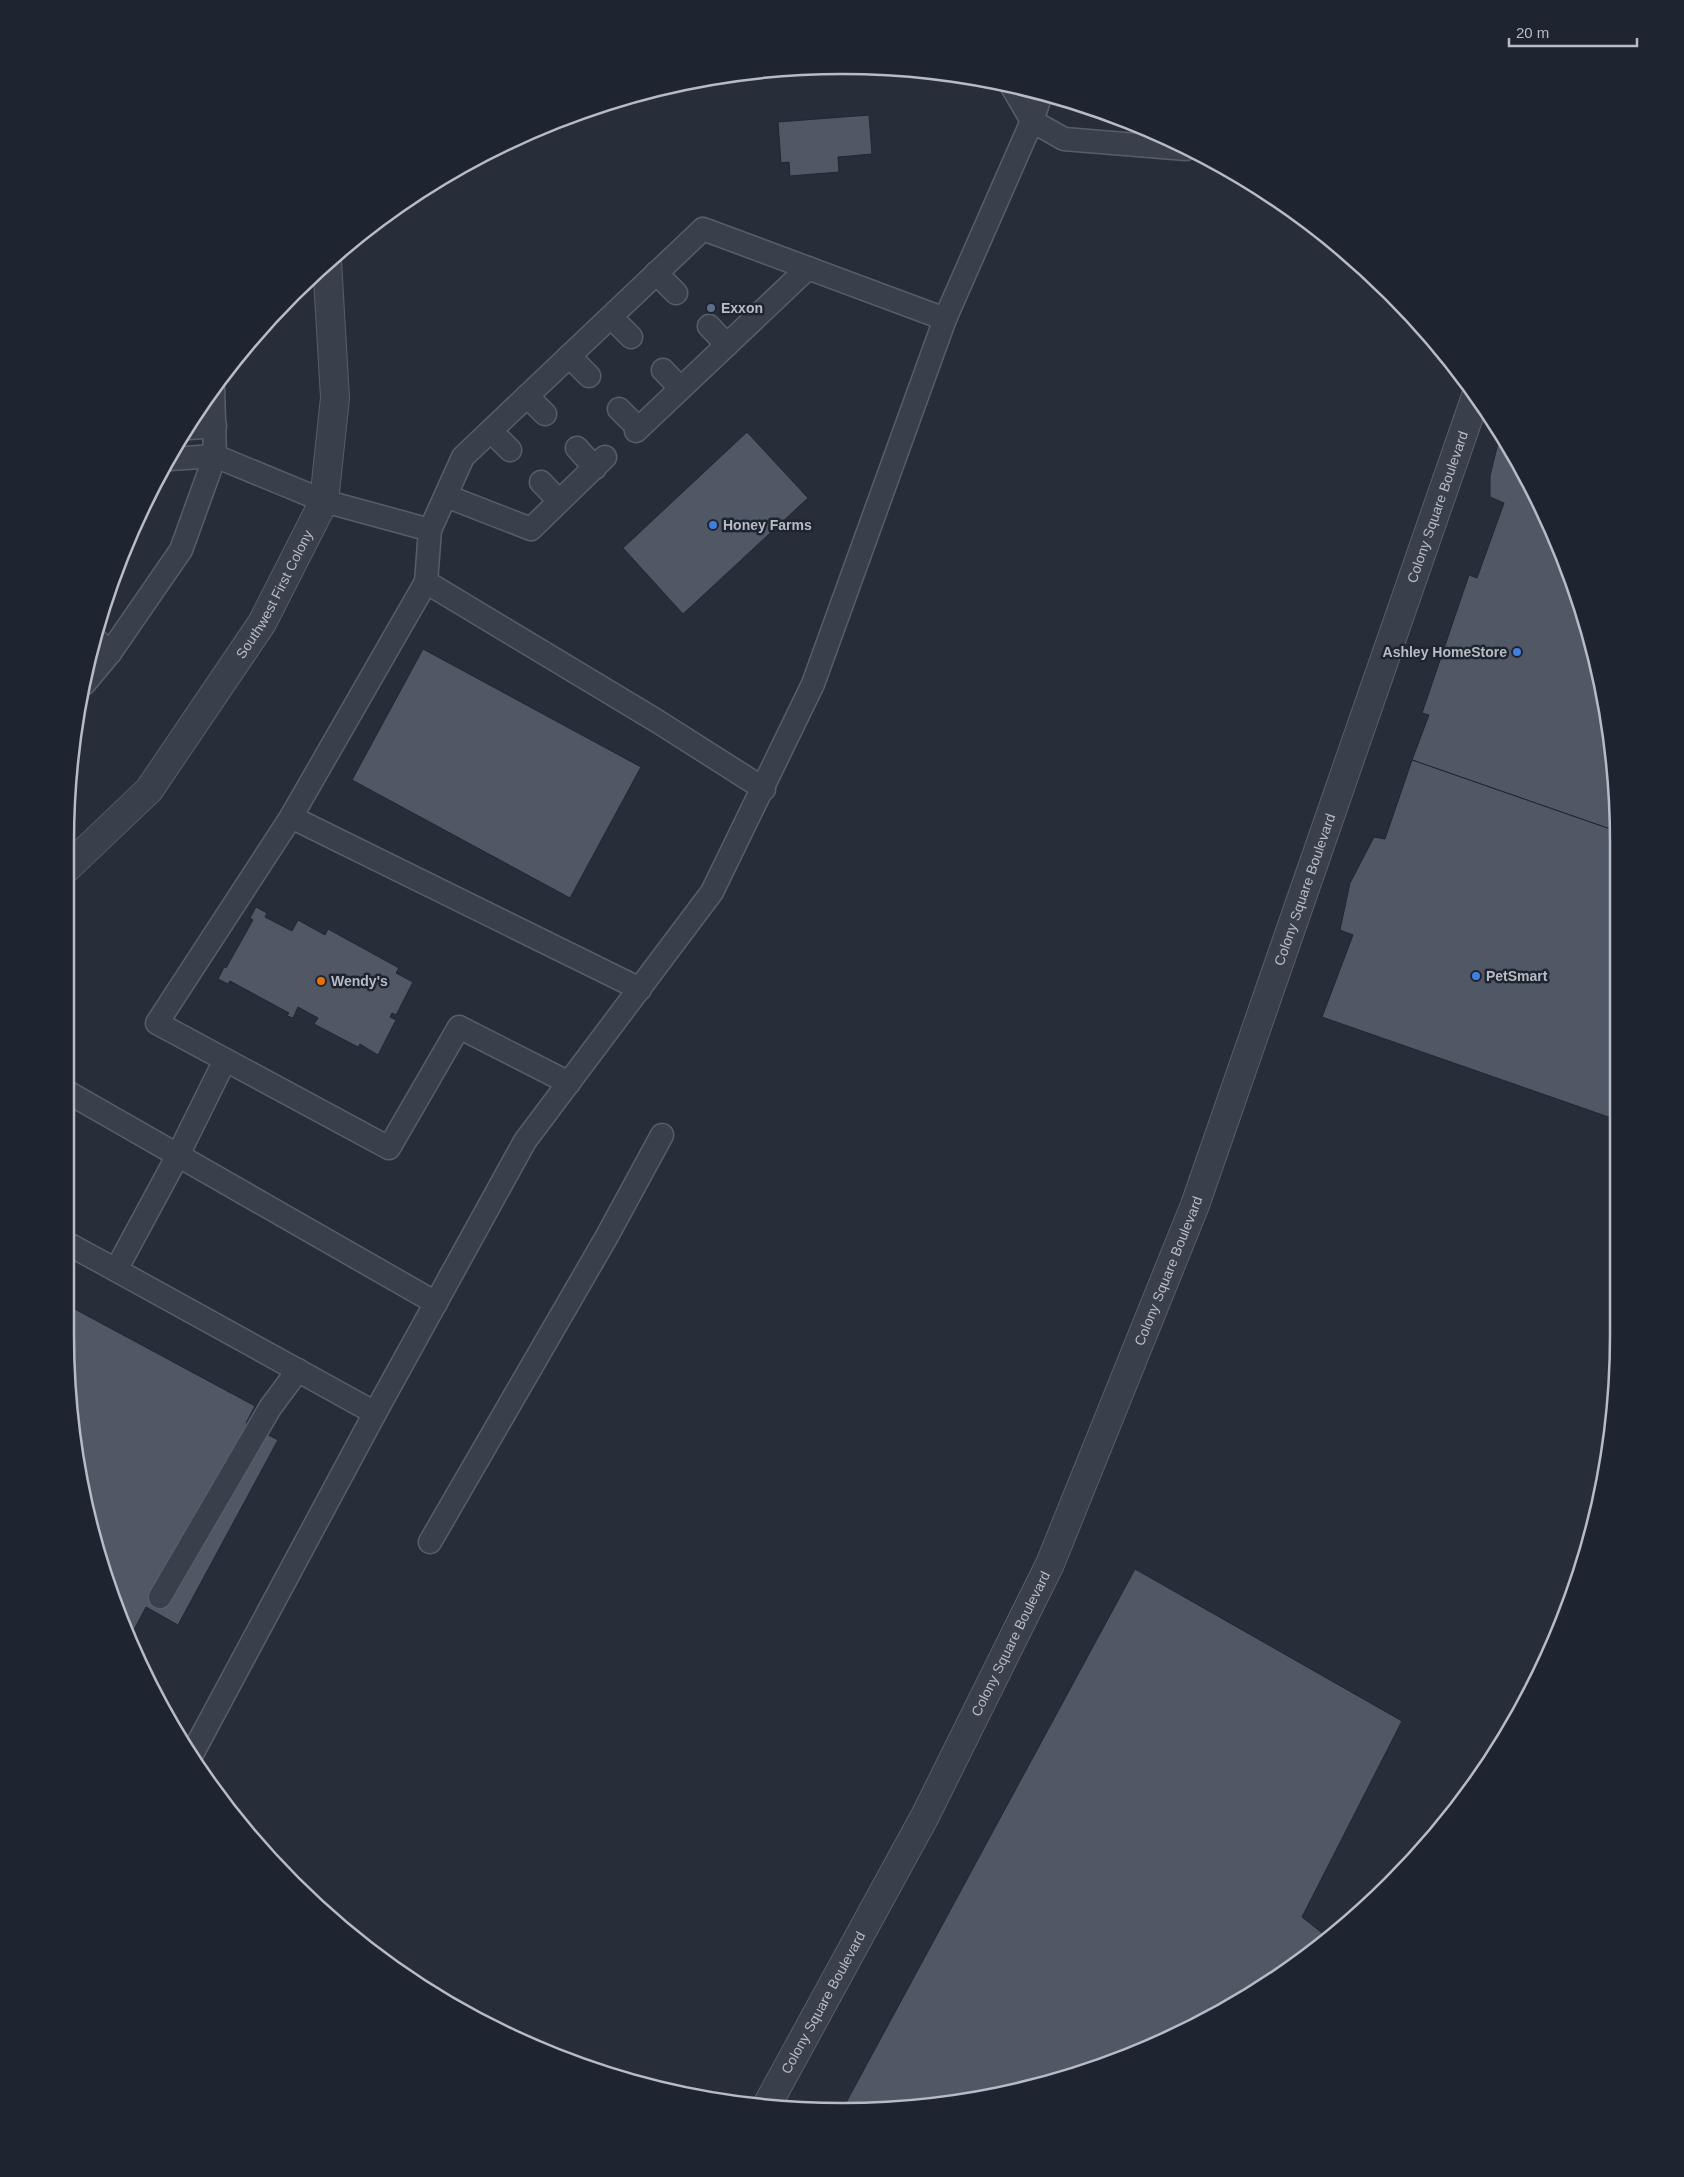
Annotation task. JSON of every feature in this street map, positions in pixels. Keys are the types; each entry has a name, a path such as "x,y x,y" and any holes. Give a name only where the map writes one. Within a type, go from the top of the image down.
{"street":[{"name":"Southwest First Colony","path":"74,861 148,790 262,623 324,501 335,398 328,271"},
{"name":"Colony Square Boulevard","path":"770,2100 925,1816 1050,1564 1195,1205 1473,404"}],"lane":[{"path":"1017,95 1032,121 1064,139 1170,148"},
{"path":"194,1748 375,1413 525,1141 712,892 764,789 813,684 945,319 1032,121 1039,100"},
{"path":"568,1083 459,1027 389,1148 157,1024 291,817 426,582 430,530 464,457 703,229 945,319"},
{"path":"619,409 637,429 808,268"},
{"path":"656,273 676,293"},
{"path":"610,317 631,337"},
{"path":"709,326 727,345"},
{"path":"569,356 588,376"},
{"path":"663,370 680,388"},
{"path":"527,396 545,414"},
{"path":"93,673 110,653 181,550 215,456 214,400"},
{"path":"195,428 215,426"},
{"path":"491,431 510,450"},
{"path":"446,496 531,529 600,462 576,448"},
{"path":"177,459 215,456 324,501 430,530"},
{"path":"541,482 559,501"},
{"path":"426,582 658,721 764,789"},
{"path":"100,643 110,653"},
{"path":"291,817 640,989"},
{"path":"116,1270 177,1157 226,1060"},
{"path":"74,1096 177,1157 436,1303"},
{"path":"430,1542 601,1246 662,1135"},
{"path":"74,1247 375,1413"},
{"path":"160,1597 270,1408 298,1370"}],"building":[{"path":"869,115 872,154 838,157 839,172 790,176 789,162 781,163 778,122"},
{"name":"Honey Farms","path":"747,432 808,498 683,614 623,548"},
{"name":"Ashley HomeStore","path":"1498,443 1531,502 1552,548 1569,595 1584,643 1604,742 1609,792 1610,829 1412,760 1429,715 1422,713 1469,575 1477,578 1504,503 1490,497 1490,476"},
{"path":"423,649 641,767 570,898 352,780"},
{"name":"PetSmart","path":"1412,760 1610,829 1610,1118 1322,1017 1353,935 1340,930 1350,883 1374,837 1385,839"},
{"name":"Wendy's","path":"256,907 267,913 265,917 292,931 298,920 325,935 328,929 399,968 396,973 413,982 396,1015 392,1013 390,1017 396,1020 378,1055 360,1044 358,1047 314,1024 318,1018 298,1007 293,1018 287,1016 289,1013 230,981 228,984 218,979 253,920 250,918"},
{"path":"74,1309 255,1406 246,1423 278,1440 178,1625 146,1607 133,1631 100,1534 80,1435 75,1385"},
{"path":"1135,1569 1402,1721 1302,1917 1323,1934 1269,1974 1182,2024 1136,2045 1041,2077 942,2097 892,2102 846,2103"}],"place":[{"name":"Exxon","path":"711,308"},
{"name":"Honey Farms","path":"713,525"},
{"name":"Ashley HomeStore","path":"1517,652"},
{"name":"PetSmart","path":"1476,976"},
{"name":"Wendy's","path":"321,981"}]}
